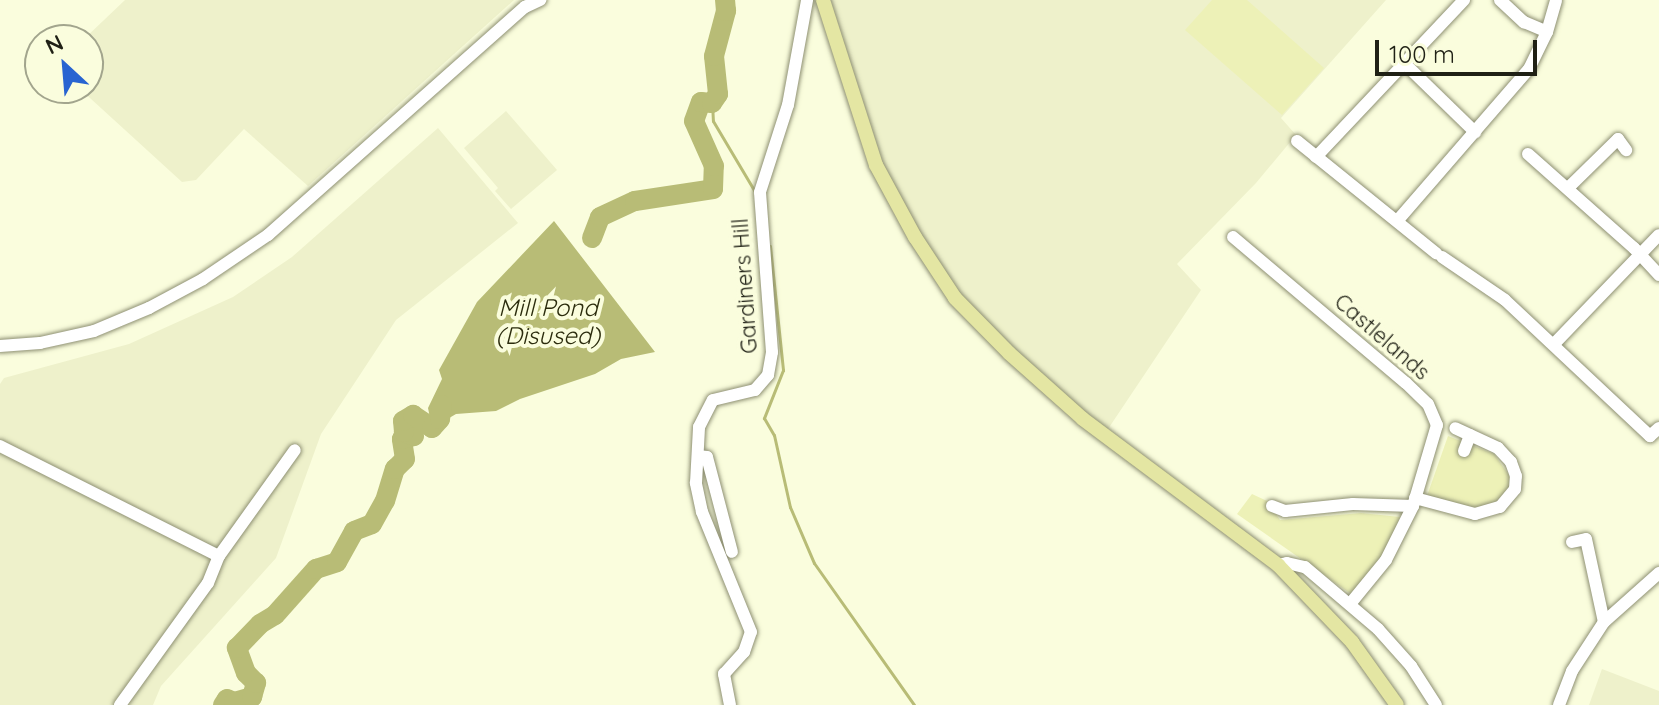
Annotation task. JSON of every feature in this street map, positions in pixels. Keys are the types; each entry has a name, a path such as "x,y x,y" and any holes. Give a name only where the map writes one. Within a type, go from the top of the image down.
{"main road":[{"path":"823,0 876,165 955,298 1009,353 1083,419 1278,565 1352,642 1397,705"}],"street":[{"path":"2,349 94,331 203,279 268,235 322,190 526,3 540,0"},
{"name":"Gardiners Hill","path":"730,705 724,674 749,643 751,632 702,512 696,483 699,427 713,400 755,390 768,375 772,352 759,196 788,105 807,0"},
{"path":"1316,157 1464,0"},
{"path":"1500,0 1524,22 1547,32"},
{"path":"1398,220 1529,69 1547,32 1556,0"},
{"path":"1405,64 1475,132"},
{"path":"1568,188 1618,139 1626,150"},
{"path":"1297,141 1439,255 1505,300 1650,436 1659,428"},
{"path":"1528,154 1659,275"},
{"path":"1554,344 1659,235"},
{"name":"Castlelands","path":"1233,237 1428,404 1437,425 1414,502 1386,560 1350,604"},
{"path":"1272,506 1285,511 1414,502 1475,514 1490,512 1509,498 1515,489 1516,476 1511,462 1498,448 1455,428"},
{"path":"1464,451 1470,435"},
{"path":"0,446 219,556"},
{"path":"120,705 208,583 219,556 295,450"},
{"path":"698,456 707,457 732,552"},
{"path":"1281,524 1285,511"},
{"path":"1572,542 1586,539 1604,622"},
{"path":"1278,565 1287,563 1305,567 1350,604 1411,666 1436,705"},
{"path":"1559,705 1572,671 1604,622 1659,573"}],"shaded area":[{"path":"125,0 514,0 308,186 244,129 196,180 182,182 97,104 104,104 104,24 100,24"},
{"path":"823,0 1386,0 1281,118 1296,135 1256,183 1177,264 1201,290 1104,435 955,298 892,197"},
{"path":"1212,0 1247,0 1324,68 1282,115 1185,30"},
{"path":"506,111 557,170 511,209 495,191 498,188 464,148"},
{"path":"438,128 518,223 396,320 321,434 276,558 161,686 153,705 0,705 0,384 4,378 129,344 233,297 292,257"},
{"path":"1448,436 1494,454 1511,478 1509,496 1477,512 1427,496"},
{"path":"1252,494 1267,501 1280,520 1361,513 1400,517 1383,559 1354,596 1237,514"},
{"path":"1602,669 1659,691 1659,705 1589,705"}],"water":[{"name":"Mill Pond (Disused)","path":"554,221 655,352 621,359 595,374 520,399 496,411 456,414 432,428 428,408 442,379 439,370 477,302"}],"waterway":[{"path":"592,238 600,217 635,201 713,189 714,166 694,121 701,102 712,103 718,94 714,56 726,11 725,0"},
{"path":"712,103 713,121 757,195"},
{"path":"770,246 783,370 764,418 774,435 790,507 814,563 914,705"},
{"path":"223,705 227,699 234,702 252,697 256,683 246,673 237,648 260,624 275,615 316,569 337,562 354,531 372,524 385,501 395,469 405,459 402,439 414,436 404,432 403,421 413,415 432,428 440,419 442,405"}]}
